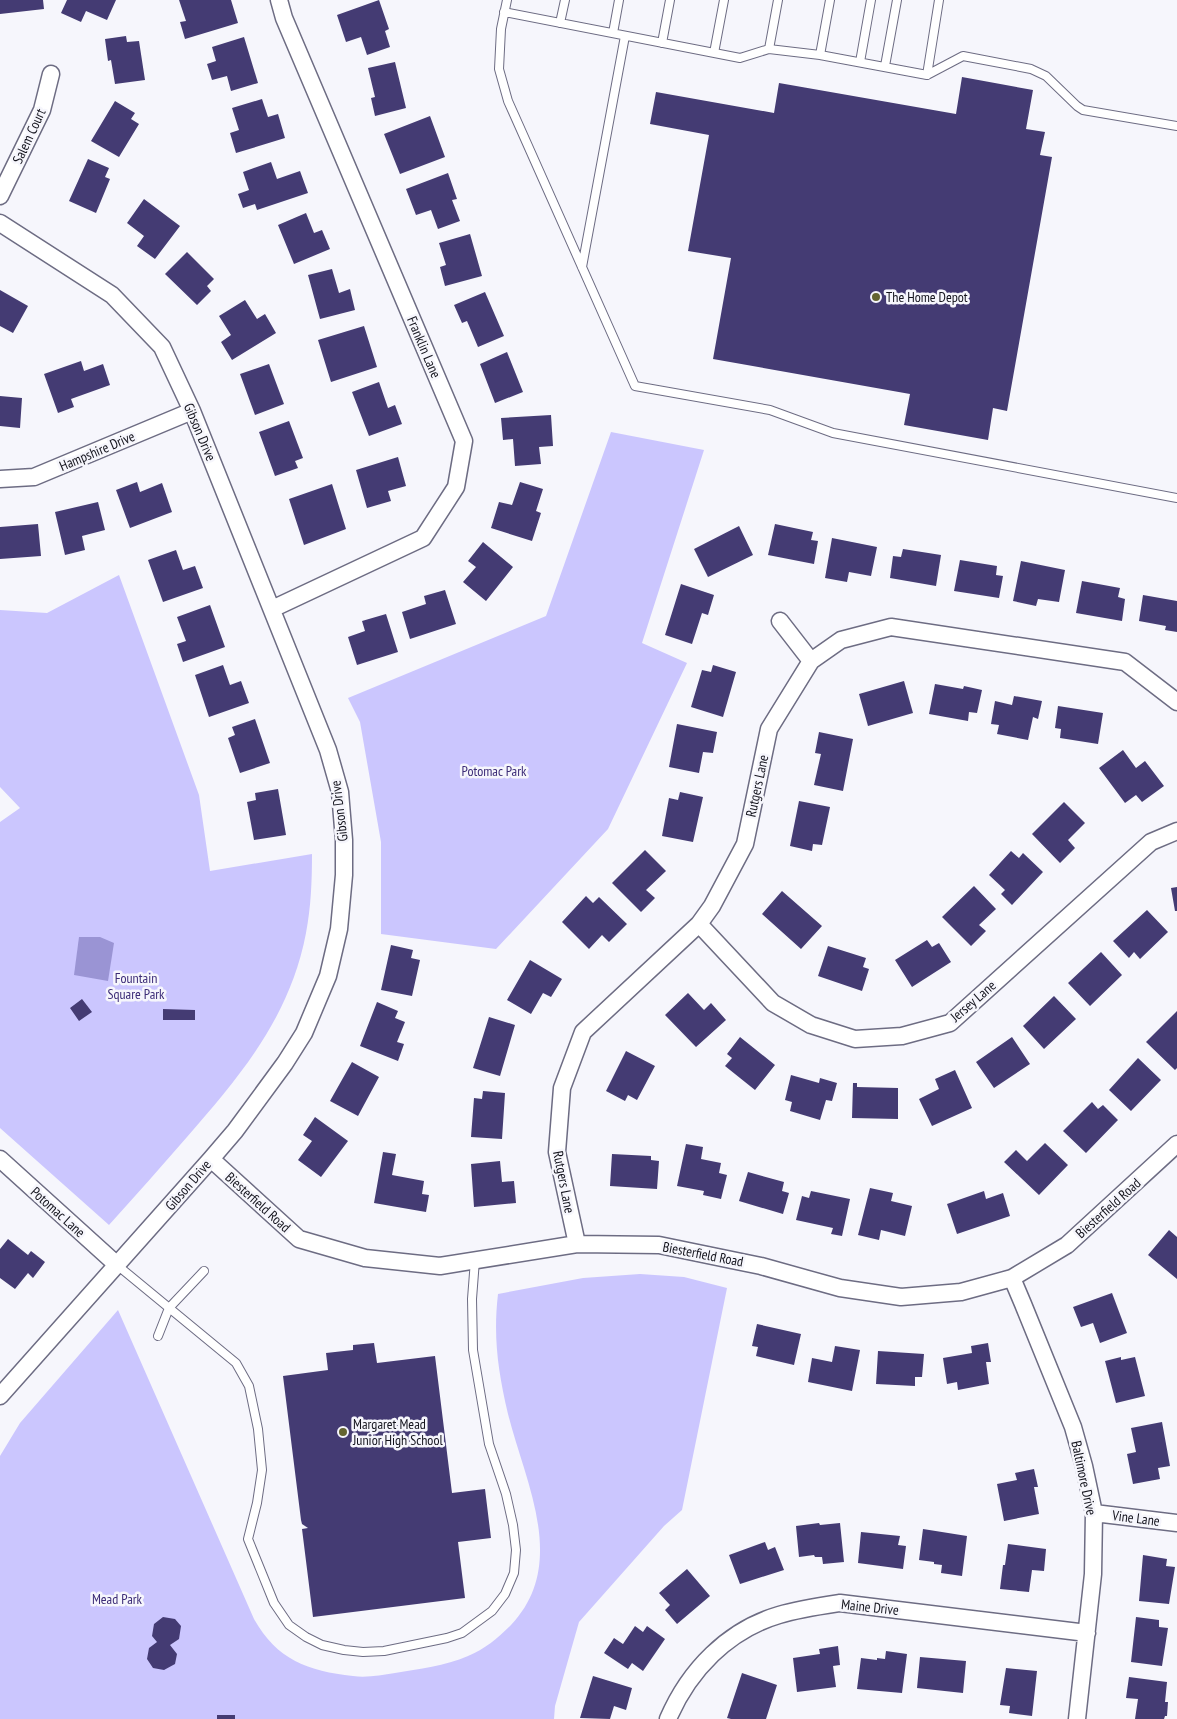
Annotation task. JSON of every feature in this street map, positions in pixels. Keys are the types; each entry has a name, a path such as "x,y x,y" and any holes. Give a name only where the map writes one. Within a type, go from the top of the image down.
{"street":[{"name":"Franklin Lane","path":"272,609 423,538 456,487 464,442 288,27 279,0"},
{"name":"Salem Court","path":"0,196 42,110 51,74"},
{"name":"Gibson Drive","path":"0,223 112,295 162,347 192,411 328,750 340,792 344,840 344,875 339,929 328,976 304,1033 285,1063 235,1131 0,1396"},
{"name":"Hampshire Drive","path":"0,479 34,477 192,411"},
{"path":"780,621 811,661"},
{"name":"Rutgers Lane","path":"577,1244 557,1152 562,1088 583,1032 699,924 712,906 745,844 769,729 811,661 841,640 891,627 1125,662 1177,702"},
{"name":"Jersey Lane","path":"699,924 773,1003 811,1024 855,1039 902,1036 950,1023 1151,842 1177,831"},
{"name":"Biesterfield Road","path":"211,1159 299,1239 365,1258 440,1266 577,1244 659,1245 761,1266 840,1288 901,1297 961,1292 1012,1278 1067,1245 1174,1153"},
{"name":"Potomac Lane","path":"0,1160 116,1264"},
{"name":"Baltimore Drive","path":"1012,1278 1073,1427 1094,1513 1093,1574 1077,1719"},
{"name":"Vine Lane","path":"1094,1513 1177,1523"},
{"name":"Maine Drive","path":"668,1719 679,1696 691,1678 720,1646 758,1623 800,1610 840,1603 1087,1633"}],"lane":[{"path":"507,0 501,29 499,68 508,101 635,386 770,410 833,433 1177,498"},
{"path":"560,23 565,0"},
{"path":"613,33 619,0"},
{"path":"662,43 670,0"},
{"path":"714,53 724,0"},
{"path":"769,49 778,0"},
{"path":"820,55 830,0"},
{"path":"860,62 871,0"},
{"path":"885,66 897,0"},
{"path":"927,75 939,0"},
{"path":"504,12 740,58 769,49 820,55 927,75 962,56 1031,69 1046,76 1083,110 1177,126"},
{"path":"582,267 625,36"},
{"path":"116,1264 236,1363 249,1386 258,1429 262,1470 257,1503 248,1539 274,1603 289,1625 306,1637 322,1644 354,1651 384,1651 462,1633 492,1611 505,1594 514,1573 516,1550 513,1525 506,1494 489,1444 473,1350 472,1299 475,1260"},
{"path":"158,1336 169,1308 204,1271"}],"green space":[{"name":"Potomac Park","path":"611,432 704,450 642,643 687,663 608,829 496,949 381,934 381,842 360,722 348,698 546,616"},
{"name":"Fountain Square Park","path":"119,575 199,795 210,871 312,854 312,864 310,904 299,963 276,1018 261,1043 226,1091 109,1225 0,1128 0,822 20,808 0,787 0,610 47,613"},
{"name":"Mead Park","path":"640,1274 684,1277 727,1288 682,1510 664,1526 579,1622 555,1706 554,1719 0,1719 0,1456 20,1423 118,1310 254,1619 263,1633 284,1654 295,1661 322,1671 358,1677 441,1665 468,1656 496,1639 511,1625 528,1601 537,1576 540,1549 538,1522 508,1414 499,1368 496,1340 498,1294 583,1278"}],"shaded area":[{"path":"79,937 100,937 114,943 108,981 74,975"}],"building":[{"path":"0,0 43,0 44,9 0,14"},
{"path":"67,0 116,0 107,20 86,11 81,22 61,13"},
{"path":"179,0 231,0 238,23 185,39 180,22 186,21"},
{"path":"379,0 389,29 385,31 390,47 367,55 361,37 346,42 337,15"},
{"path":"126,36 127,42 139,41 145,80 115,84 111,60 108,61 105,39"},
{"path":"244,37 258,83 231,91 227,76 212,80 207,64 216,61 212,47"},
{"path":"395,62 406,108 375,116 371,98 375,97 368,68"},
{"name":"The Home Depot","path":"962,77 1033,90 1026,129 1045,132 1040,155 1052,157 1007,411 993,408 988,440 904,425 910,394 713,359 731,258 688,251 709,135 650,124 656,92 774,113 779,83 956,114"},
{"path":"262,99 268,117 278,114 285,138 236,153 230,133 239,130 232,108"},
{"path":"115,101 135,113 131,119 139,124 119,157 91,141"},
{"path":"430,116 445,157 400,174 384,134"},
{"path":"88,159 109,168 105,177 110,179 96,213 69,201"},
{"path":"271,162 277,179 300,171 308,193 257,210 255,204 243,208 238,194 249,190 243,172"},
{"path":"448,173 457,199 452,200 460,221 438,229 431,210 416,215 406,189"},
{"path":"144,199 180,226 155,259 137,246 144,236 127,223"},
{"path":"306,213 314,233 322,230 330,249 294,264 278,225"},
{"path":"470,234 482,276 445,286 440,267 446,265 439,243"},
{"path":"187,252 214,279 207,286 211,291 197,305 165,274"},
{"path":"332,269 339,293 350,289 355,310 320,319 308,275"},
{"path":"0,290 28,306 13,333 0,326"},
{"path":"485,292 504,336 478,347 467,321 462,323 454,305"},
{"path":"245,300 257,319 265,314 276,333 232,360 221,342 231,335 219,316"},
{"path":"364,326 377,367 331,382 318,340"},
{"path":"507,352 523,392 495,403 480,364"},
{"path":"81,361 84,371 103,364 110,385 71,399 74,407 58,413 44,374"},
{"path":"269,364 284,404 255,415 240,374"},
{"path":"379,382 388,408 395,405 402,424 369,436 352,392"},
{"path":"0,396 22,398 20,428 0,426"},
{"path":"551,415 553,446 539,447 541,464 515,466 513,439 503,440 501,418"},
{"path":"289,421 303,458 295,461 298,468 275,476 259,432"},
{"path":"398,457 406,486 388,491 391,501 367,508 356,470"},
{"path":"137,482 140,492 162,483 172,512 130,528 116,490"},
{"path":"520,482 543,489 536,511 541,513 532,541 491,528 499,502 512,505"},
{"path":"332,484 346,529 304,545 289,499"},
{"path":"98,502 105,530 82,536 85,550 65,555 55,512"},
{"path":"38,524 41,556 0,559 0,527"},
{"path":"775,524 813,532 811,540 818,541 814,564 768,555"},
{"path":"739,526 753,555 708,577 694,549"},
{"path":"832,538 877,547 871,576 849,572 847,582 825,578"},
{"path":"483,542 513,567 486,601 463,582 476,567 468,561"},
{"path":"903,549 941,555 936,586 890,578 893,556 901,557"},
{"path":"176,550 183,570 195,566 203,588 163,602 148,560"},
{"path":"960,560 997,566 996,575 1003,576 999,598 954,591"},
{"path":"1021,561 1065,570 1059,602 1038,599 1036,606 1013,601"},
{"path":"1082,581 1120,588 1118,597 1125,599 1122,621 1076,613"},
{"path":"681,584 714,595 708,615 702,613 692,644 665,635"},
{"path":"445,590 456,624 410,639 402,612 426,604 424,596"},
{"path":"1143,595 1177,601 1177,632 1165,630 1166,626 1139,621"},
{"path":"210,605 225,647 183,662 177,644 186,641 177,617"},
{"path":"386,614 398,652 357,665 348,637 365,631 362,621"},
{"path":"223,665 230,685 241,681 249,703 209,717 195,675"},
{"path":"713,665 736,672 723,717 691,707 702,670 711,672"},
{"path":"904,681 913,713 868,726 859,694"},
{"path":"935,684 963,689 964,686 982,690 977,713 969,712 968,721 929,714"},
{"path":"1014,696 1042,701 1038,719 1033,717 1028,740 997,734 999,725 991,724 995,701 1012,705"},
{"path":"1058,706 1103,713 1098,744 1060,738 1061,729 1055,728"},
{"path":"255,719 270,763 240,773 228,738 235,735 232,727"},
{"path":"677,724 717,732 713,753 703,752 699,773 669,767"},
{"path":"819,732 853,739 843,791 814,785 821,754 815,753"},
{"path":"1123,750 1136,768 1145,761 1164,786 1142,802 1136,795 1125,803 1099,768"},
{"path":"278,789 286,835 254,840 247,802 256,800 255,793"},
{"path":"680,792 703,797 693,842 662,836 669,798 678,800"},
{"path":"799,801 830,807 822,845 813,844 812,851 790,846"},
{"path":"1064,802 1085,823 1068,840 1075,848 1060,863 1032,834"},
{"path":"645,850 666,871 646,890 655,898 641,912 612,883"},
{"path":"1011,851 1019,858 1023,853 1043,872 1012,905 1001,894 1005,890 989,875"},
{"path":"974,886 996,909 979,925 986,931 971,946 942,917"},
{"path":"1177,887 1177,911 1175,911 1171,888"},
{"path":"782,891 822,926 801,949 762,914"},
{"path":"586,896 593,903 599,897 627,924 609,942 602,935 589,949 562,922"},
{"path":"1147,910 1168,932 1140,959 1134,952 1129,958 1113,941"},
{"path":"927,940 932,947 939,943 951,962 912,987 895,960"},
{"path":"391,945 413,950 411,958 420,960 412,996 381,990"},
{"path":"828,946 866,958 863,967 869,969 862,991 818,976"},
{"path":"1101,952 1122,975 1090,1006 1068,983"},
{"path":"530,960 562,979 551,997 543,993 531,1014 507,1000"},
{"path":"688,993 704,1010 711,1003 726,1020 696,1047 665,1015"},
{"path":"1054,996 1076,1019 1044,1049 1023,1026"},
{"path":"82,999 92,1012 79,1021 70,1008"},
{"path":"377,1002 398,1011 395,1018 405,1022 397,1042 404,1044 398,1061 360,1046"},
{"path":"163,1009 195,1010 195,1020 163,1020"},
{"path":"1177,1011 1177,1068 1175,1070 1146,1042"},
{"path":"489,1017 515,1025 500,1076 473,1068"},
{"path":"740,1037 775,1065 755,1090 725,1066 732,1058 727,1054"},
{"path":"1012,1037 1030,1064 994,1088 976,1062"},
{"path":"626,1051 655,1066 637,1100 628,1095 625,1101 606,1091"},
{"path":"1138,1058 1161,1080 1131,1111 1109,1090"},
{"path":"352,1062 379,1077 358,1116 330,1101"},
{"path":"955,1070 972,1108 932,1126 919,1099 939,1089 935,1079"},
{"path":"791,1075 819,1083 820,1078 837,1083 832,1101 826,1100 820,1120 790,1111 792,1102 785,1100"},
{"path":"853,1083 857,1083 857,1087 898,1088 898,1119 852,1118"},
{"path":"483,1091 505,1093 502,1139 471,1137 474,1098 482,1099"},
{"path":"1092,1102 1098,1109 1103,1105 1118,1120 1086,1153 1063,1131"},
{"path":"315,1117 348,1141 321,1177 298,1160 312,1141 303,1135"},
{"path":"1045,1143 1068,1165 1039,1195 1004,1162 1016,1150 1027,1161"},
{"path":"686,1144 703,1147 701,1159 721,1163 719,1173 727,1175 721,1199 703,1195 704,1191 677,1186"},
{"path":"383,1152 396,1154 392,1175 424,1181 422,1194 429,1195 426,1212 374,1203"},
{"path":"612,1154 651,1156 651,1160 659,1161 657,1189 610,1186"},
{"path":"500,1161 502,1182 514,1181 516,1203 474,1207 471,1164"},
{"path":"748,1172 784,1182 782,1191 789,1193 783,1214 739,1201"},
{"path":"870,1188 893,1193 891,1201 912,1206 905,1236 881,1230 879,1240 858,1235"},
{"path":"811,1191 850,1199 842,1236 831,1234 833,1228 796,1220 802,1196 809,1198"},
{"path":"984,1191 986,1199 1003,1193 1010,1216 957,1234 947,1204"},
{"path":"1169,1230 1177,1237 1177,1279 1148,1255"},
{"path":"8,1239 28,1255 31,1251 45,1262 33,1278 28,1273 15,1289 0,1278 0,1249"},
{"path":"1112,1293 1127,1333 1100,1343 1093,1323 1081,1327 1073,1307"},
{"path":"757,1324 801,1334 794,1365 756,1356 758,1347 752,1346"},
{"name":"Margaret Mead Junior High School","path":"374,1343 377,1363 435,1356 452,1493 485,1489 491,1538 458,1542 465,1598 313,1617 302,1529 308,1528 302,1524 301,1520 283,1376 328,1370 326,1353 353,1350 353,1345"},
{"path":"988,1343 991,1362 986,1362 989,1384 958,1390 957,1382 947,1384 943,1358 972,1353 971,1346"},
{"path":"835,1346 860,1350 852,1391 808,1382 812,1358 832,1362"},
{"path":"878,1351 924,1354 922,1377 915,1377 915,1386 876,1384"},
{"path":"1121,1357 1121,1360 1135,1357 1145,1396 1116,1403 1105,1361"},
{"path":"1162,1422 1170,1466 1158,1468 1160,1479 1133,1484 1127,1454 1136,1452 1131,1428"},
{"path":"1034,1469 1038,1487 1034,1487 1039,1514 1004,1521 997,1484 1017,1480 1015,1473"},
{"path":"819,1523 820,1525 840,1523 844,1562 823,1564 822,1557 815,1557 814,1555 799,1557 796,1526"},
{"path":"923,1529 967,1536 962,1576 941,1573 942,1565 919,1560"},
{"path":"861,1532 900,1536 898,1545 906,1546 903,1569 858,1563"},
{"path":"765,1542 768,1550 775,1547 784,1570 740,1584 729,1555"},
{"path":"1008,1544 1046,1549 1044,1571 1032,1570 1029,1592 1000,1589"},
{"path":"1143,1555 1167,1559 1166,1566 1175,1567 1169,1604 1139,1601"},
{"path":"687,1569 710,1596 677,1624 665,1610 670,1605 659,1593"},
{"path":"163,1617 175,1619 181,1626 179,1639 170,1645 177,1654 175,1664 164,1670 153,1668 147,1659 149,1648 157,1642 152,1636 154,1624"},
{"path":"1136,1617 1159,1620 1159,1627 1168,1628 1162,1666 1131,1662"},
{"path":"635,1626 643,1632 647,1626 665,1639 643,1671 632,1663 628,1669 604,1653 614,1638 623,1644"},
{"path":"838,1646 840,1665 833,1666 836,1687 797,1692 793,1658 820,1654 819,1649"},
{"path":"886,1651 907,1654 902,1693 857,1689 861,1658 885,1659"},
{"path":"920,1657 966,1661 963,1693 917,1688"},
{"path":"1006,1668 1037,1671 1032,1716 1009,1713 1010,1706 1000,1705"},
{"path":"742,1673 777,1685 766,1719 727,1718"},
{"path":"593,1676 632,1688 626,1710 614,1706 610,1719 580,1718"},
{"path":"1129,1677 1167,1682 1165,1702 1168,1702 1167,1716 1164,1719 1135,1719 1138,1699 1126,1698"},
{"path":"217,1715 235,1715 235,1719 217,1719"}],"place":[{"name":"The Home Depot","path":"876,297"},
{"name":"Margaret Mead Junior High School","path":"343,1432"}]}
